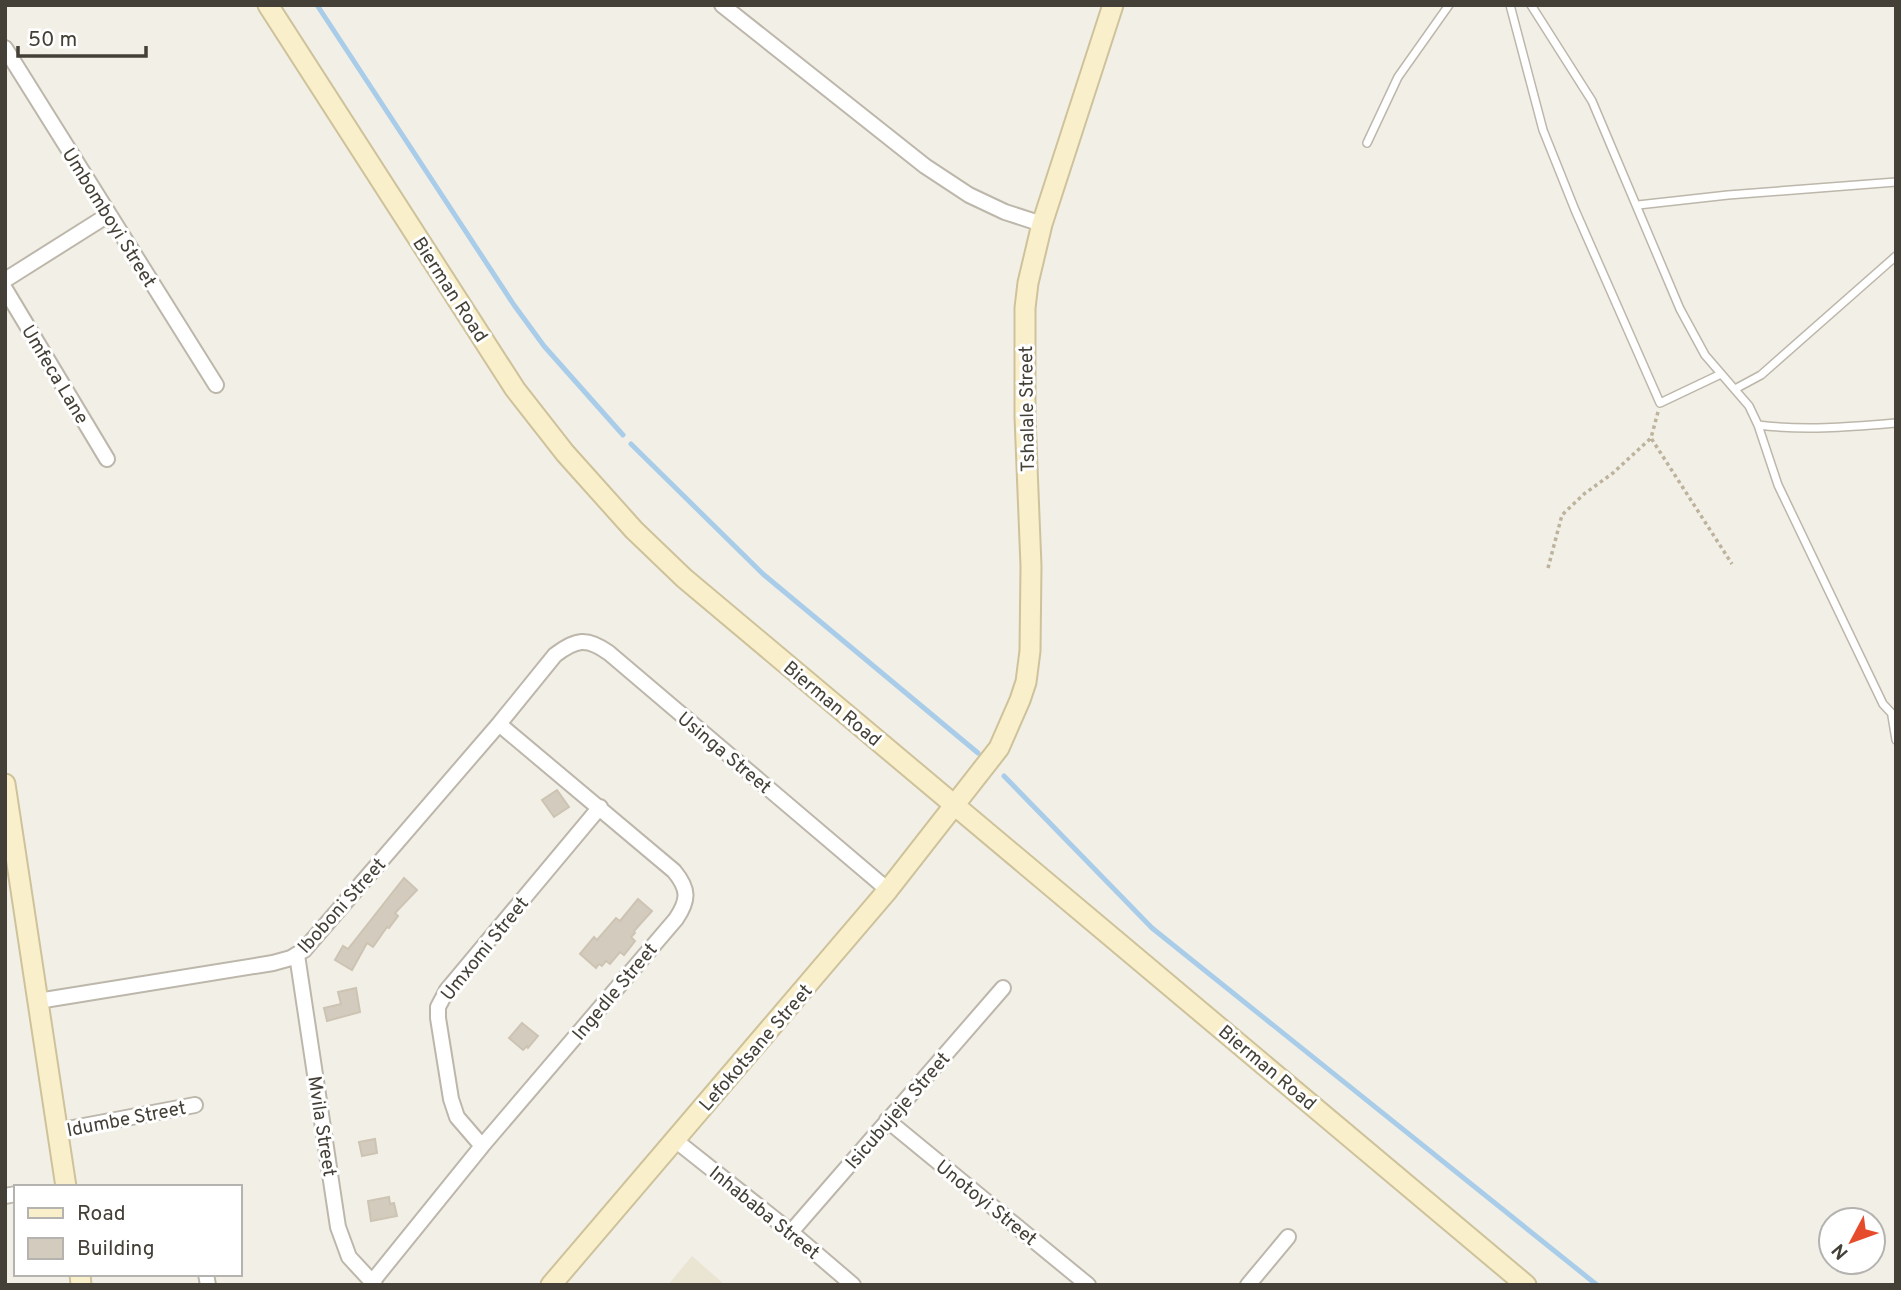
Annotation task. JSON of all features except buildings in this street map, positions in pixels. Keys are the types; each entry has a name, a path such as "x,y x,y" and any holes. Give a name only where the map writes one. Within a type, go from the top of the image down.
{"main road":[{"name":"Bierman Road","path":"260,5 508,395 558,460 627,537 690,596 953,809 1526,1285"},
{"name":"Bierman Road","path":"268,5 515,388 565,453 634,530 684,578 1509,1285"},
{"name":"Tshalale Street","path":"953,809 999,748 1012,723 1026,682 1031,618 1025,417 1025,308 1028,282 1042,224 1113,5"},
{"path":"5,784 66,1185"},
{"name":"Lefokotsane Street","path":"551,1285 888,890 953,809"}],"street":[{"path":"722,5 936,173 969,195 1005,212 1042,224"},
{"name":"Umbomboyi Street","path":"5,48 216,386"},
{"path":"5,280 108,215"},
{"name":"Umfeca Lane","path":"5,289 107,459"},
{"name":"Usinga Street","path":"555,655 576,642 588,642 603,648 888,890"},
{"name":"Iboboni Street","path":"38,1001 273,963 297,955 499,724 555,655"},
{"name":"Ingedle Street","path":"374,1283 482,1146 676,919 685,903 686,888 674,871 499,724"},
{"name":"Umxomi Street","path":"482,1146 464,1126 453,1108 438,1007 446,990 600,807"},
{"name":"Mvila Street","path":"297,955 338,1227 349,1257 374,1283"},
{"name":"Isicubujeje Street","path":"791,1232 1003,988"},
{"name":"Idumbe Street","path":"57,1131 195,1105"},
{"name":"Unotoyi Street","path":"887,1120 1088,1285"},
{"name":"Inhababa Street","path":"675,1140 853,1285"},
{"path":"1248,1285 1288,1237"}],"lane":[{"path":"1367,143 1398,77 1449,5"},
{"path":"1510,5 1544,130 1575,210 1660,403 1721,374"},
{"path":"1531,5 1592,101 1681,309 1705,355 1749,406 1778,485 1883,705 1894,717 1896,740"},
{"path":"1638,205 1896,182"},
{"path":"1735,389 1761,375 1896,256"},
{"path":"1758,425 1819,429 1896,423"}],"path":[{"path":"1548,568 1562,515 1651,438 1660,403"},
{"path":"1651,438 1732,564"}],"shaded area":[{"path":"692,1256 725,1285 668,1285"}],"waterway":[{"path":"317,5 514,305 544,346 623,435"},
{"path":"631,444 763,574 978,753"},
{"path":"1004,776 1152,928 1597,1285"}]}
